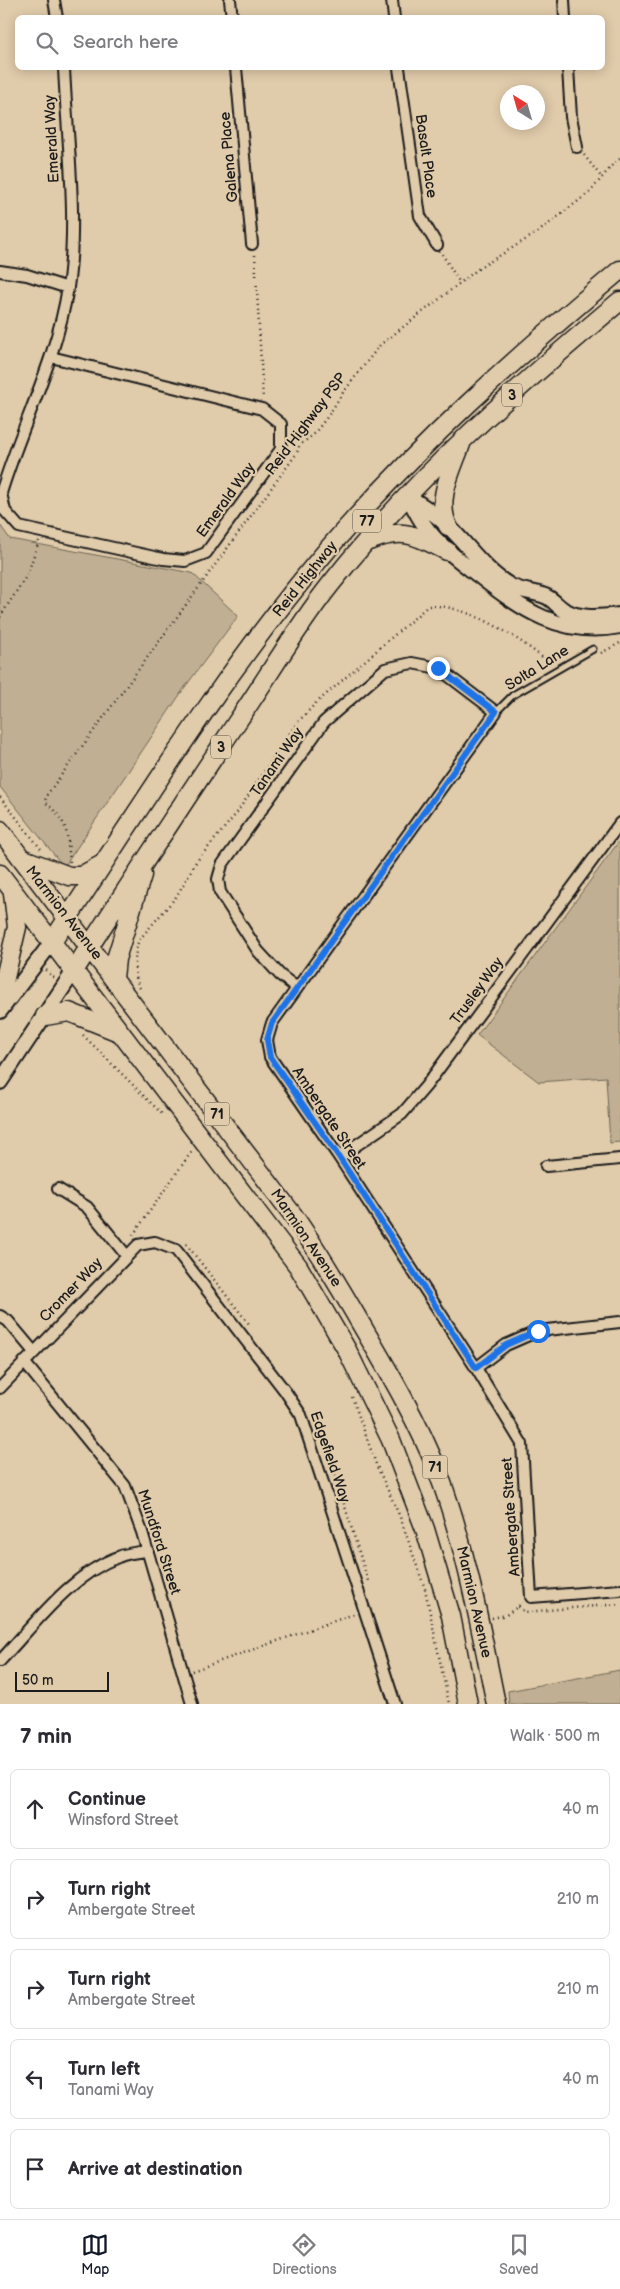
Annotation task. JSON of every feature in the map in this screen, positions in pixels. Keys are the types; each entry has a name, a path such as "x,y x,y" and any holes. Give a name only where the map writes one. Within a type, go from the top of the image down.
{"highway":[{"name":"Reid Highway","path":"52,942 207,708 263,630 328,549 433,437 529,347 620,270"},
{"name":"Reid Highway","path":"74,970 324,593 366,542 462,439 561,350 620,301"},
{"path":"408,496 433,437"},
{"path":"448,526 442,510 443,496 462,439"},
{"name":"77","path":"328,549 354,533 386,507 408,496"},
{"path":"366,542 397,532 412,535 447,551"},
{"name":"Marmion Avenue","path":"0,830 293,1215 318,1252 394,1380 418,1426 438,1473 456,1526 469,1572 496,1704"},
{"path":"21,858 69,876 81,876 103,864"},
{"path":"114,978 116,960 147,858"},
{"name":"Marmion Avenue","path":"0,874 298,1266 347,1350 391,1440 424,1529 450,1616 468,1704"},
{"path":"0,999 17,927 16,907 12,890"},
{"path":"45,1016 69,1012 122,1033"}],"main road":[{"path":"408,496 426,507 448,526 498,577 509,585 519,590 544,595 554,600 563,610 578,615 604,617 620,615"},
{"path":"408,496 424,526 447,551 528,612 555,623 582,628 620,626"},
{"path":"0,1011 52,942"},
{"path":"0,1082 74,970"}],"street":[{"path":"54,0 56,15"},
{"path":"230,0 232,15"},
{"path":"392,0 394,15"},
{"path":"564,0 565,15"},
{"name":"Emerald Way","path":"51,357 262,409 281,424 281,449 206,553 186,561 163,559 42,530 19,527 5,510 1,493 51,357 68,288 71,241 64,70"},
{"name":"Galena Place","path":"236,70 252,244"},
{"name":"Basalt Place","path":"399,70 420,216 437,245"},
{"path":"568,70 571,117 577,147"},
{"path":"0,271 27,275 68,288"},
{"name":"Tanami Way","path":"297,988 280,975 258,952 220,892 218,879 222,865 318,730 324,722 385,670 412,663 438,668 496,712"},
{"name":"Ambergate Street","path":"496,712 272,1023 267,1040 270,1057 339,1157 476,1368 522,1444 531,1598 620,1590"},
{"name":"Trusley Way","path":"339,1157 402,1114 426,1086 620,823"},
{"path":"546,1166 620,1159"},
{"path":"58,1189 87,1207 126,1255"},
{"name":"Cromer Way","path":"0,1388 126,1255 138,1245 155,1242 176,1250"},
{"name":"Edgefield Way","path":"176,1250 301,1415 395,1704"},
{"path":"0,1316 8,1321 34,1352"},
{"path":"476,1368 506,1345 538,1331 620,1322"},
{"name":"Mundford Street","path":"24,1362 125,1486 148,1551 192,1704"},
{"path":"0,1661 57,1600 80,1579 118,1556 148,1551"}],"lane":[{"name":"Solta Lane","path":"496,712 513,695 593,649"}],"path":[{"path":"577,147 602,178"},
{"name":"Reid Highway PSP","path":"63,861 71,864 66,824 57,812 45,802 46,796 297,453 299,446 314,434 380,345 460,283 538,232 590,192 614,163 620,159"},
{"path":"252,244 256,258 264,395 262,409"},
{"path":"437,245 460,283"},
{"path":"0,617 27,575 42,530"},
{"path":"0,797 36,844 46,854"},
{"path":"81,1032 168,1119"},
{"path":"188,1143 199,1156"},
{"path":"134,1237 132,1234 193,1149"},
{"path":"350,1392 376,1464 400,1517 425,1589 449,1704"},
{"path":"518,1606 525,1612 620,1604"},
{"path":"184,1674 366,1610"}],"shaded area":[{"path":"0,525 10,539 192,573 238,616 185,687 64,867 0,787"},
{"path":"620,840 620,1142 610,1143 606,1077 539,1082 477,1035"},
{"path":"620,1670 620,1704 509,1704 508,1691"}],"route":[{"path":"438,668 496,712 473,740 272,1023 267,1040 270,1057 339,1157 476,1368 506,1345 538,1331"}]}
